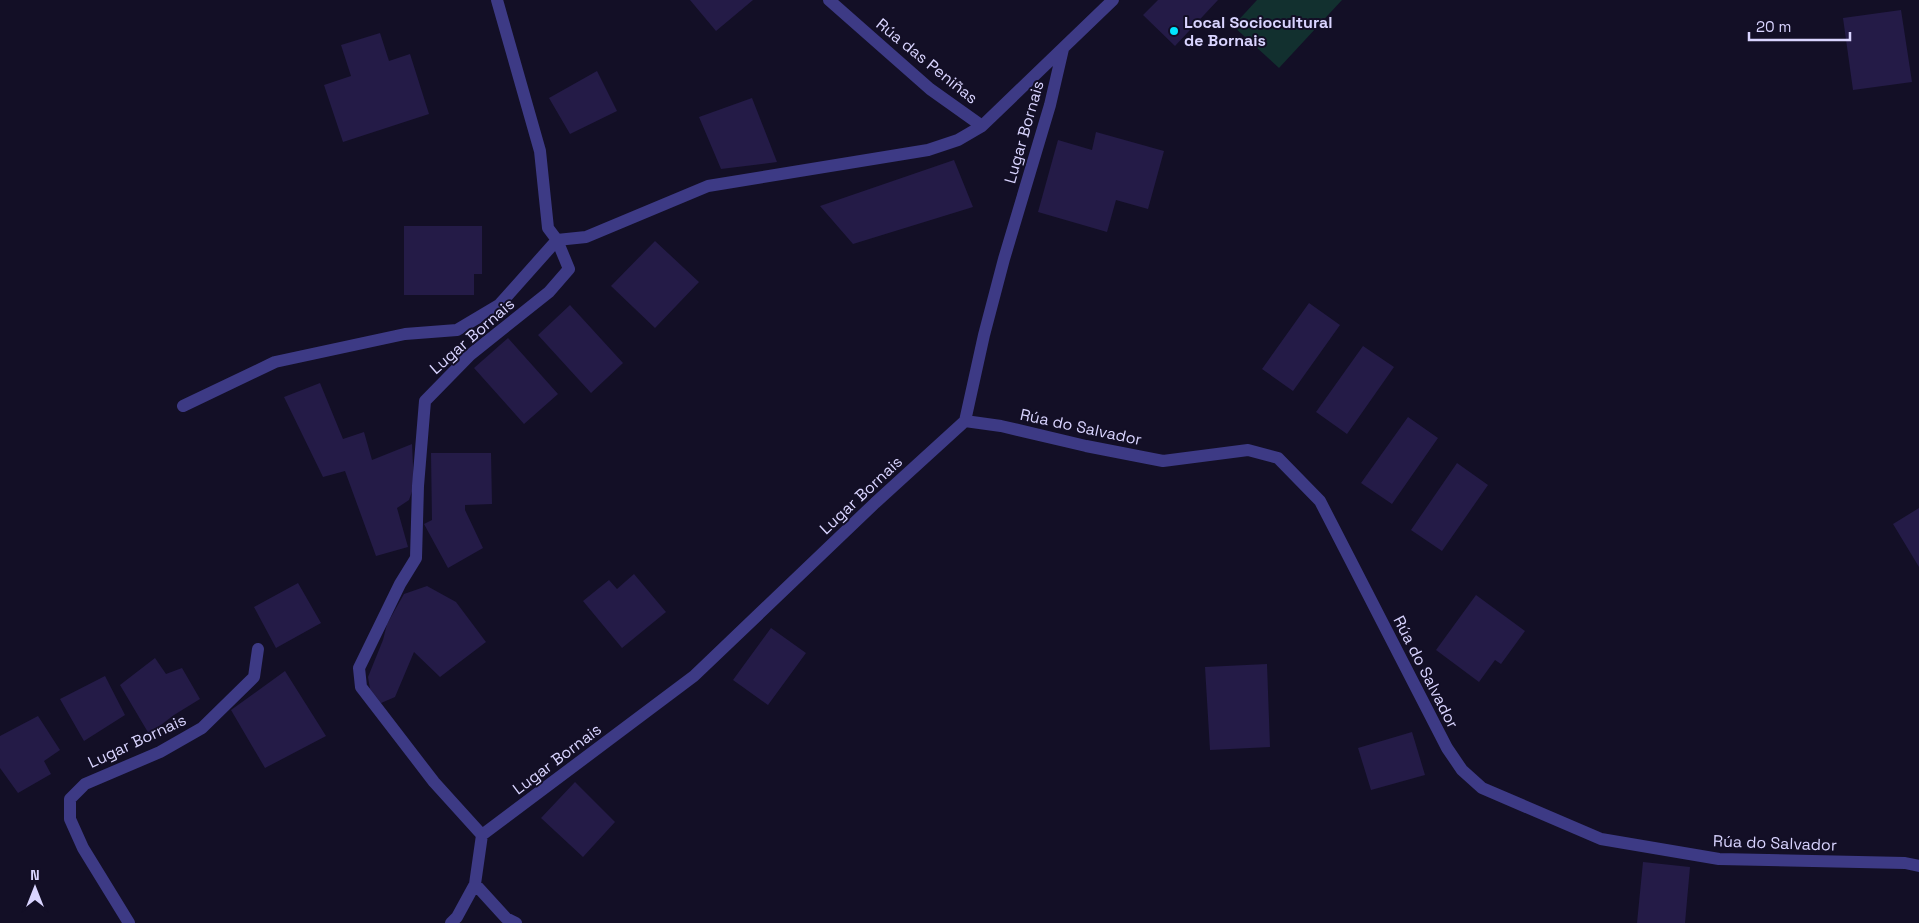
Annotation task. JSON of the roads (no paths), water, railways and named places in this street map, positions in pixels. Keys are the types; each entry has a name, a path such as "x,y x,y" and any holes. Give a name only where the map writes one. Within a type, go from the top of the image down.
{"street":[{"path":"496,0 540,151 544,206 548,228 557,240"},
{"name":"Rúa das Peniñas","path":"829,0 930,89 982,126"},
{"name":"Lugar Bornais","path":"183,406 275,362 405,334 457,330 499,305 557,240 586,237 708,186 928,150 958,140 982,126 1113,0"},
{"name":"Lugar Bornais","path":"557,240 570,270 549,292 470,355 425,401 418,486 416,558 400,584 359,668 361,687 434,782 482,835 694,676 875,503 965,421 986,325 1050,105 1063,49"},
{"name":"Rúa do Salvador","path":"965,421 1001,426 1086,446 1163,460 1248,450 1278,458 1320,501 1447,748 1462,770 1482,788 1601,839 1719,860 1905,863 1919,866"},
{"name":"Lugar Bornais","path":"129,923 83,848 70,819 70,799 85,784 160,752 202,728 254,677 258,649"},
{"path":"451,923 457,917 475,884 482,835"},
{"path":"475,884 506,918 516,923"}],"place":[{"name":"Local Sociocultural de Bornais","path":"1174,31"}]}
